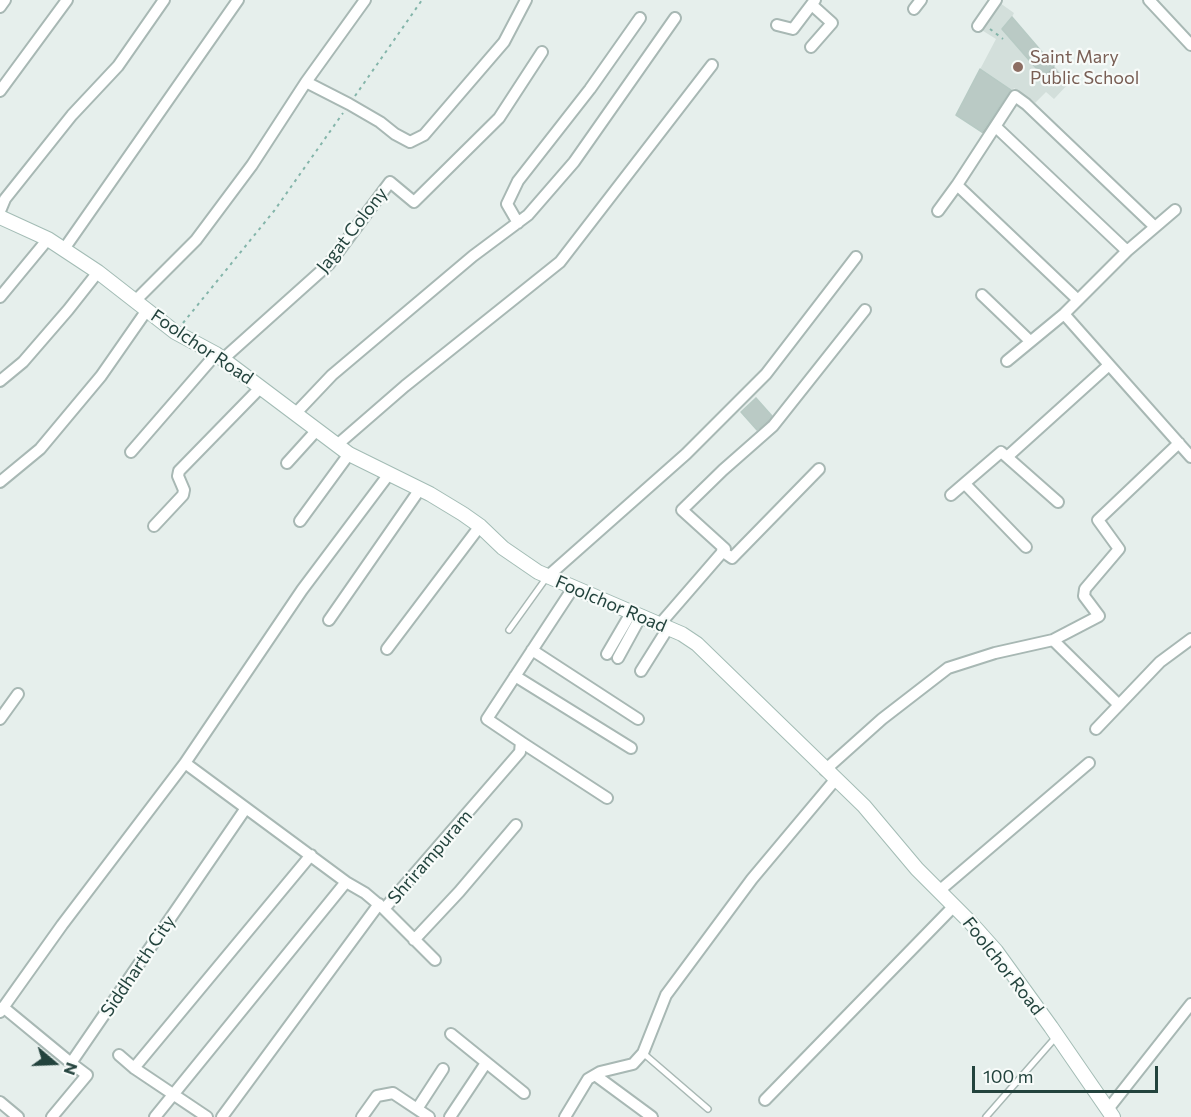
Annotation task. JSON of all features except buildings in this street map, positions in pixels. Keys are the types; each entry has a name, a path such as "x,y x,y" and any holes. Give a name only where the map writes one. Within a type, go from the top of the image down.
{"street":[{"path":"0,7 5,0"},
{"path":"0,91 67,0"},
{"path":"0,211 5,199 72,116 118,66 164,0"},
{"path":"64,249 237,0"},
{"path":"135,301 196,240 252,165 306,82 365,0"},
{"path":"306,82 350,104 410,142 424,135 504,42 526,0"},
{"path":"914,9 921,0"},
{"path":"979,24 996,0"},
{"path":"1152,1 1191,45"},
{"path":"777,25 793,29 814,2 832,22 811,47"},
{"path":"518,223 507,204 518,181 590,89 640,18"},
{"path":"295,414 332,375 473,256 528,215 574,162 675,18"},
{"name":"Jagat Colony","path":"220,357 329,264 390,182 414,202 499,118 542,52"},
{"path":"337,445 405,386 560,262 712,65"},
{"path":"938,211 1016,96 1155,227"},
{"path":"996,127 1127,251"},
{"path":"957,185 1078,300"},
{"path":"1007,361 1064,314 1127,251 1175,210"},
{"name":"Foolchor Road","path":"0,217 64,249 98,272 175,332 220,357 349,454 420,489 480,526 503,548 547,577 682,634 697,644 864,806 917,869 996,951 1111,1113"},
{"path":"0,297 48,239"},
{"path":"547,577 686,454 765,374 856,257"},
{"path":"0,381 22,362 98,272"},
{"path":"982,295 1030,341"},
{"path":"0,482 40,449 101,376 147,310"},
{"path":"641,671 664,626 724,549 682,510 773,426 865,310"},
{"path":"1064,314 1191,458"},
{"path":"131,452 220,357"},
{"path":"1007,458 1109,366"},
{"path":"154,526 183,495 184,490 178,476 179,471 261,387"},
{"path":"287,463 316,431"},
{"path":"825,770 882,719 948,668 995,653 1053,640 1099,616 1084,596 1085,589 1119,549 1098,520 1179,443"},
{"path":"951,495 1001,452 1058,502"},
{"path":"300,521 349,454"},
{"path":"722,551 732,558 819,469"},
{"path":"52,1117 87,1075 2,1010 185,763 302,590 389,474"},
{"path":"965,484 1026,547"},
{"path":"329,620 420,489"},
{"path":"387,649 480,526"},
{"path":"573,588 486,719 607,798"},
{"path":"607,654 636,614"},
{"path":"618,658 636,614"},
{"path":"1096,729 1160,662 1191,639"},
{"path":"1053,640 1119,705"},
{"path":"532,650 638,719"},
{"path":"515,676 632,748"},
{"path":"0,719 18,694"},
{"name":"Shrirampuram","path":"185,763 382,907 520,752 522,742"},
{"path":"939,891 1089,763"},
{"path":"565,1117 588,1079 633,1064 644,1053 666,995 752,879 835,780"},
{"name":"Siddharth City","path":"71,1063 246,808"},
{"path":"414,940 459,892 516,825"},
{"path":"134,1068 311,855"},
{"path":"154,1117 346,882"},
{"path":"765,1100 954,906"},
{"path":"222,1117 382,907 435,960"},
{"path":"1111,1113 1191,1004"},
{"path":"451,1034 524,1093"},
{"path":"119,1055 134,1068 207,1117"},
{"path":"450,1117 486,1063"},
{"path":"417,1109 443,1069"},
{"path":"595,1075 652,1117"},
{"path":"362,1117 377,1095 393,1094 429,1117"},
{"path":"0,1102 18,1117"}],"lane":[{"path":"509,630 547,577"},
{"path":"986,1117 1057,1036"},
{"path":"644,1053 708,1109"}],"path":[{"path":"175,332 274,211 422,0"},
{"path":"979,24 1003,39"}],"shaded area":[{"name":"Saint Mary Public School","path":"1000,3 1014,13 1012,17 1069,83 1054,99 1046,92 1035,103 1014,88 985,134 956,115 996,39 980,29"}],"place":[{"name":"Saint Mary Public School","path":"1018,67"}]}
